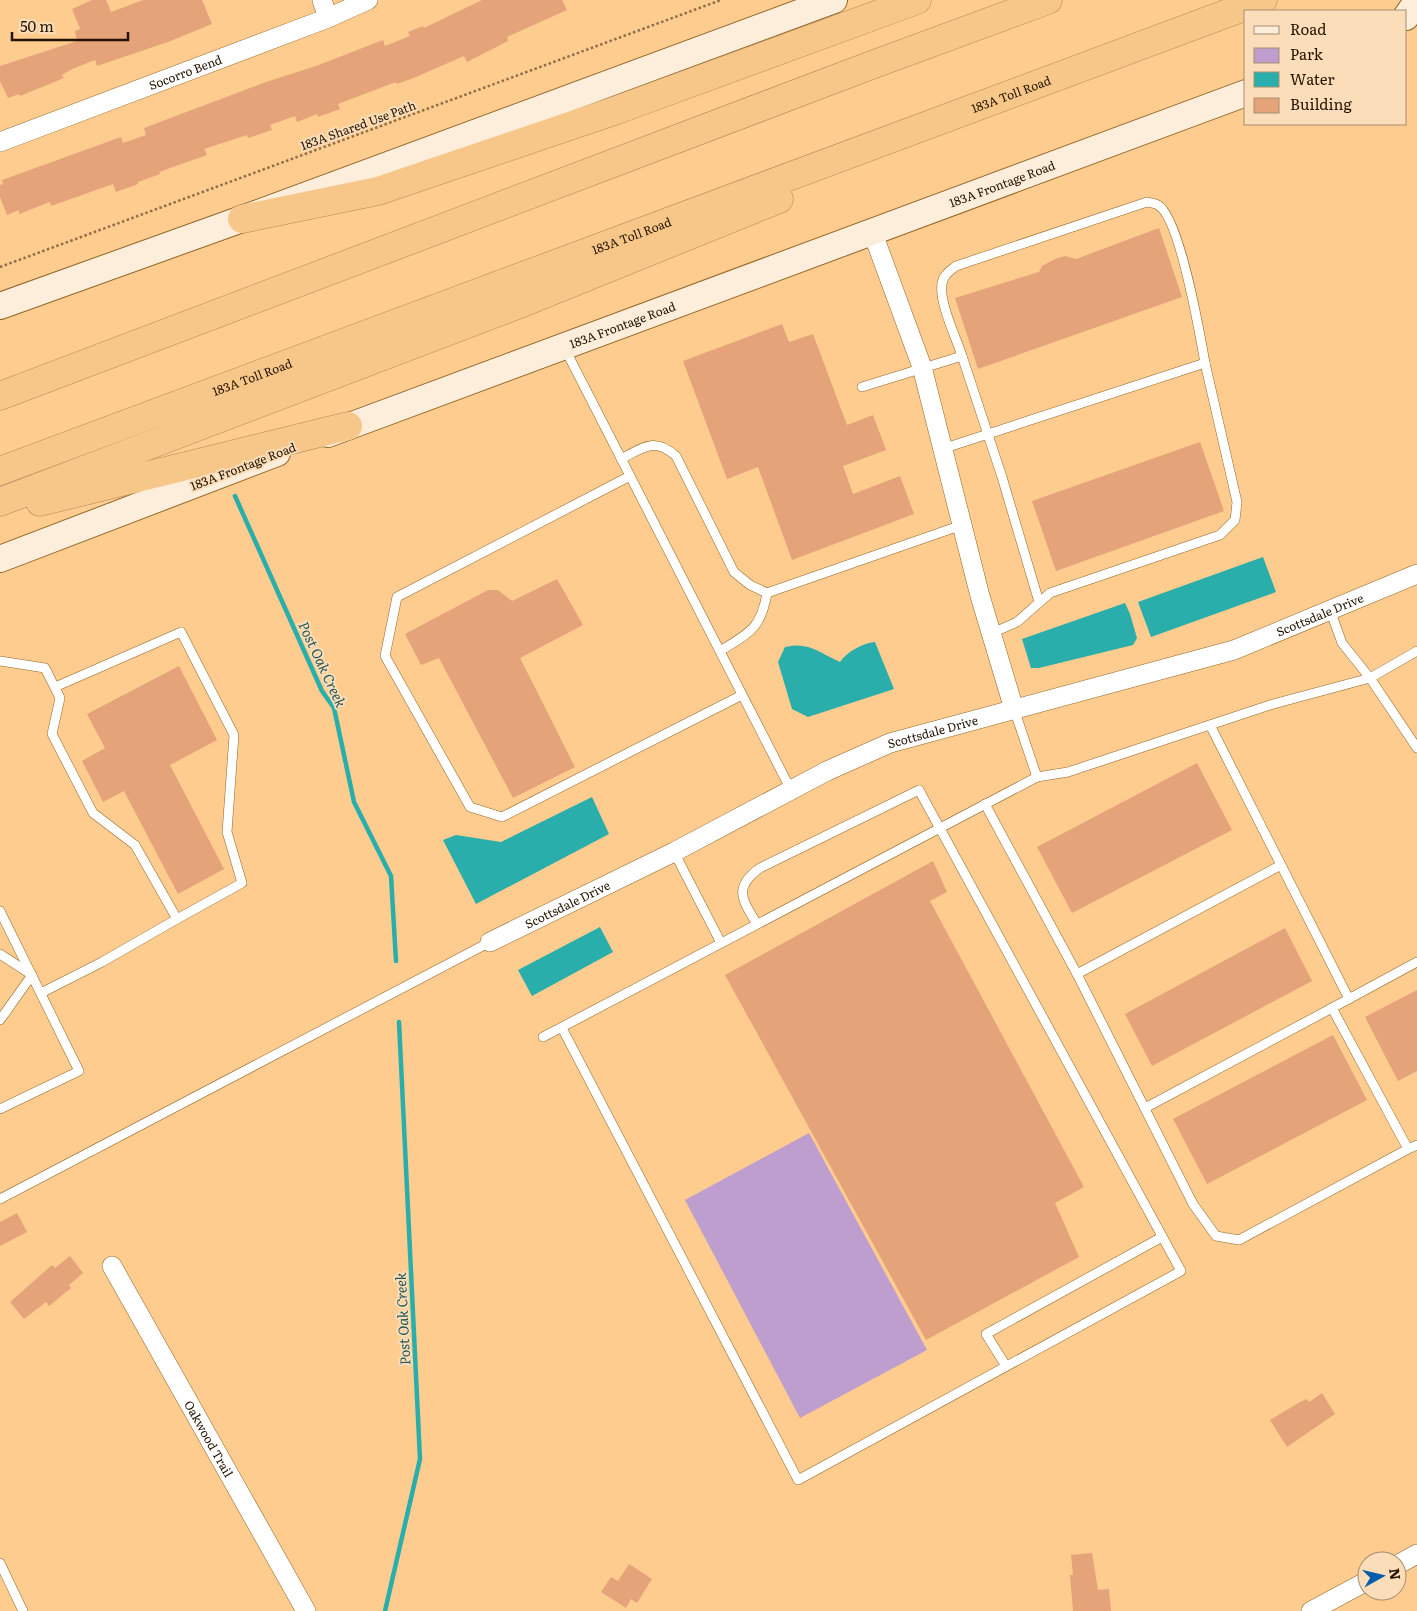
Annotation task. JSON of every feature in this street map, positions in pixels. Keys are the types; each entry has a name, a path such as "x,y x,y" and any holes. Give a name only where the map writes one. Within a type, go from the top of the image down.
{"highway":[{"path":"242,220 378,191 618,110 917,0"},
{"path":"0,396 869,66 1048,0"},
{"name":"183A Toll Road","path":"0,471 1263,0"},
{"path":"0,502 520,304 910,147 1012,93"},
{"path":"0,513 348,426"}],"main road":[{"path":"0,306 242,220 834,0"},
{"path":"1407,16 1417,1"},
{"name":"183A Frontage Road","path":"0,559 564,345 1244,94"}],"street":[{"name":"Socorro Bend","path":"0,142 325,9 368,0"},
{"path":"872,231 922,367 962,525 1014,709"},
{"name":"Scottsdale Drive","path":"490,942 674,852 791,790 890,743 1119,683 1234,650 1409,577 1417,560"},
{"name":"Oakwood Trail","path":"112,1266 306,1611"},
{"path":"1311,1611 1357,1586"}],"lane":[{"path":"992,633 1017,622 1050,593 1220,535 1235,520 1237,502 1205,363 1186,268 1166,215 1158,205 1146,202 956,266 947,273 942,283 944,300 1039,602"},
{"path":"564,345 791,790"},
{"path":"862,387 962,356"},
{"path":"942,449 1205,363"},
{"path":"621,459 649,445 665,446 676,456 734,572 750,585 767,592 962,525"},
{"path":"630,476 397,597 385,656 470,807 502,817 742,695"},
{"path":"720,651 751,632 764,611 767,592"},
{"path":"1330,610 1342,643 1370,678 1417,748"},
{"path":"41,993 102,962 242,883 227,832 234,735 182,632 54,687"},
{"path":"543,1037 1037,777 1068,772 1270,705 1370,678 1417,651"},
{"path":"0,661 44,668 60,698 52,734 93,813 135,845 177,919"},
{"path":"1014,709 1037,777"},
{"path":"1210,725 1349,999"},
{"path":"562,1028 798,1480 1181,1271 919,790 760,868 747,877 742,888 743,902 757,924"},
{"path":"985,804 1077,974 1193,1204 1216,1236 1239,1240 1417,1145"},
{"path":"674,852 721,943"},
{"path":"1077,974 1282,866"},
{"path":"0,911 79,1071 0,1109"},
{"path":"0,1199 490,942"},
{"path":"0,954 32,975"},
{"path":"1145,1108 1417,962"},
{"path":"0,1020 32,975"},
{"path":"1332,1008 1408,1149"},
{"path":"1006,1366 986,1334 1162,1237"},
{"path":"0,1563 23,1611"}],"path":[{"name":"183A Shared Use Path","path":"0,267 721,0"}],"green space":[{"path":"809,1133 927,1350 800,1418 685,1200"}],"water":[{"path":"1263,557 1276,592 1151,637 1138,602"},
{"path":"1125,603 1137,638 1133,645 1039,668 1031,668 1022,639"},
{"path":"875,642 894,689 808,717 792,709 778,662 785,647 807,647 840,662 855,649"},
{"path":"592,797 609,834 476,904 443,840 456,835 501,842"},
{"path":"600,927 613,952 532,996 518,970"}],"building":[{"path":"92,0 106,0 111,12 143,0 202,0 212,24 168,42 97,66 95,60 72,69 62,75 64,78 20,96 19,94 8,98 0,81 0,66 77,41 75,31 80,29 72,9"},
{"path":"482,0 562,0 567,10 507,37 508,41 467,62 464,56 416,77 397,84 396,82 338,104 340,109 318,117 317,114 297,122 295,116 270,125 272,130 248,138 247,135 204,149 207,155 159,172 160,174 138,182 138,184 116,192 113,184 51,206 50,202 19,214 19,210 7,215 0,197 2,180 121,137 123,143 146,135 144,128 383,40 385,46 410,36 408,32 423,26 424,28"},
{"path":"1159,228 1182,297 978,369 955,298 1039,272 1042,266 1055,259 1065,256 1076,259"},
{"path":"782,324 789,342 813,334 847,425 873,415 886,450 843,466 853,494 900,476 914,514 792,560 758,467 727,479 683,361"},
{"path":"1200,442 1224,511 1056,571 1032,501"},
{"path":"557,579 583,625 520,658 575,767 513,798 439,658 421,665 405,634 488,590 498,590 512,601"},
{"path":"179,666 217,740 170,765 224,869 178,894 124,791 103,802 82,761 105,748 87,714"},
{"path":"1197,763 1232,830 1072,913 1037,847"},
{"path":"933,861 947,892 930,901 1084,1187 1055,1203 1079,1257 926,1340 725,975"},
{"path":"1285,928 1312,981 1152,1066 1125,1014"},
{"path":"1417,990 1417,1071 1398,1081 1365,1017"},
{"path":"1333,1035 1367,1100 1207,1184 1173,1119"},
{"path":"17,1213 27,1232 0,1246 0,1222"},
{"path":"70,1256 83,1273 69,1285 71,1288 49,1306 46,1302 24,1319 10,1302 52,1265 55,1268"},
{"path":"1322,1393 1335,1414 1287,1447 1270,1420 1300,1402 1307,1399 1309,1402"},
{"path":"1092,1553 1098,1590 1109,1589 1111,1611 1073,1611 1070,1575 1073,1575 1071,1555"},
{"path":"629,1564 652,1579 637,1603 631,1599 626,1608 601,1592 611,1577 618,1581"}],"waterway":[{"name":"Post Oak Creek","path":"235,496 322,691 334,708 354,802 391,876 396,961"},
{"name":"Post Oak Creek","path":"385,1611 420,1459 399,1022"}]}
